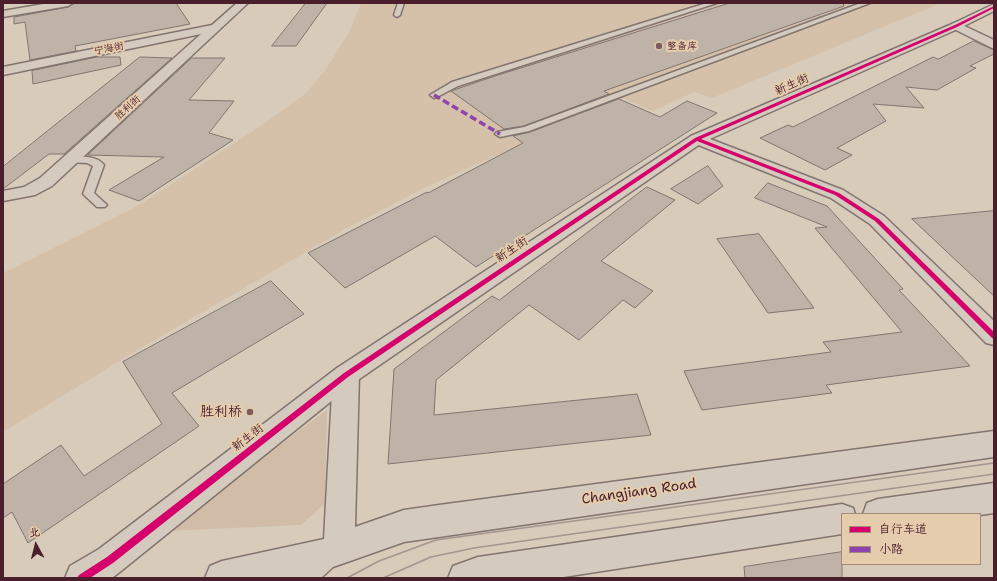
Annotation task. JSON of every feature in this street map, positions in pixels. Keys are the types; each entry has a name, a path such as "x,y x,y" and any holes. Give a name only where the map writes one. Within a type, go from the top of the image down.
{"street":[{"path":"3,14 68,3"},
{"name":"胜利街","path":"3,196 29,191 46,182 243,3"},
{"name":"新生街","path":"82,578 110,560 346,375 697,139 956,26 994,7"},
{"path":"956,26 994,45"},
{"name":"宁海街","path":"3,71 215,28"},
{"path":"697,139 837,194 877,220 994,336"},
{"path":"222,578 331,552 346,375"},
{"name":"Changjiang Road","path":"296,578 331,552 404,526 994,444"},
{"path":"885,513 994,498"},
{"path":"465,578 486,573 707,538 841,519"}],"lane":[{"path":"397,15 401,3"},
{"path":"434,95 455,84 714,3"},
{"path":"500,134 526,129 867,3"},
{"path":"70,160 89,160 99,166 88,194 101,205"}],"shaded area":[{"path":"361,3 941,3 712,98 694,92 653,111 624,99 426,187 347,228 136,351 3,432 3,273 141,204 265,123 305,94 325,71 349,32"},
{"path":"327,410 325,503 301,525 163,531"}],"building":[{"path":"74,3 176,3 190,24 75,46 76,51 30,60 25,22 14,24 14,17 68,7"},
{"path":"306,3 327,3 296,46 272,46"},
{"name":"整备库","path":"730,3 843,3 844,6 604,91 609,94 524,126 504,129 451,91 495,76"},
{"path":"974,41 994,50 994,54 970,66 976,68 937,90 906,87 924,108 873,104 886,121 837,148 852,155 825,170 760,138 788,125 793,127 933,57 938,59"},
{"path":"97,57 120,57 121,65 33,84 32,71"},
{"path":"140,57 172,58 64,154 49,154 3,189 3,167"},
{"path":"192,58 225,58 189,100 234,101 209,133 233,140 139,201 109,190 164,157 88,155"},
{"path":"619,99 660,117 687,101 717,113 476,267 435,236 345,288 308,253 427,192 428,193 523,143 513,136 530,132"},
{"path":"708,166 723,186 698,204 671,189"},
{"path":"768,183 827,206 903,289 899,290 970,366 826,385 832,393 702,410 684,371 831,352 823,342 902,332 815,228 827,227 755,198"},
{"path":"647,187 675,200 601,261 653,291 635,308 623,300 579,340 529,305 436,380 434,415 637,394 651,435 388,464 394,369 492,296 499,300"},
{"path":"994,211 994,296 912,219"},
{"path":"759,234 814,308 768,313 717,239"},
{"path":"271,281 304,314 172,393 199,426 28,543 12,512 3,518 3,484 61,445 84,476 162,424 123,362"},
{"path":"841,552 842,578 745,578 744,567"}],"tram line":[{"path":"347,578 379,561 436,540 994,463"},
{"path":"383,578 431,557 474,548 994,474"}],"marked path":[{"path":"434,95 500,134"}],"cycle path":[{"path":"82,578 110,560 346,375 697,139 956,26 994,7"},
{"path":"697,139 837,194 877,220 994,336"}],"place":[{"name":"整备库","path":"659,46"},
{"name":"胜利桥","path":"250,412"}]}
